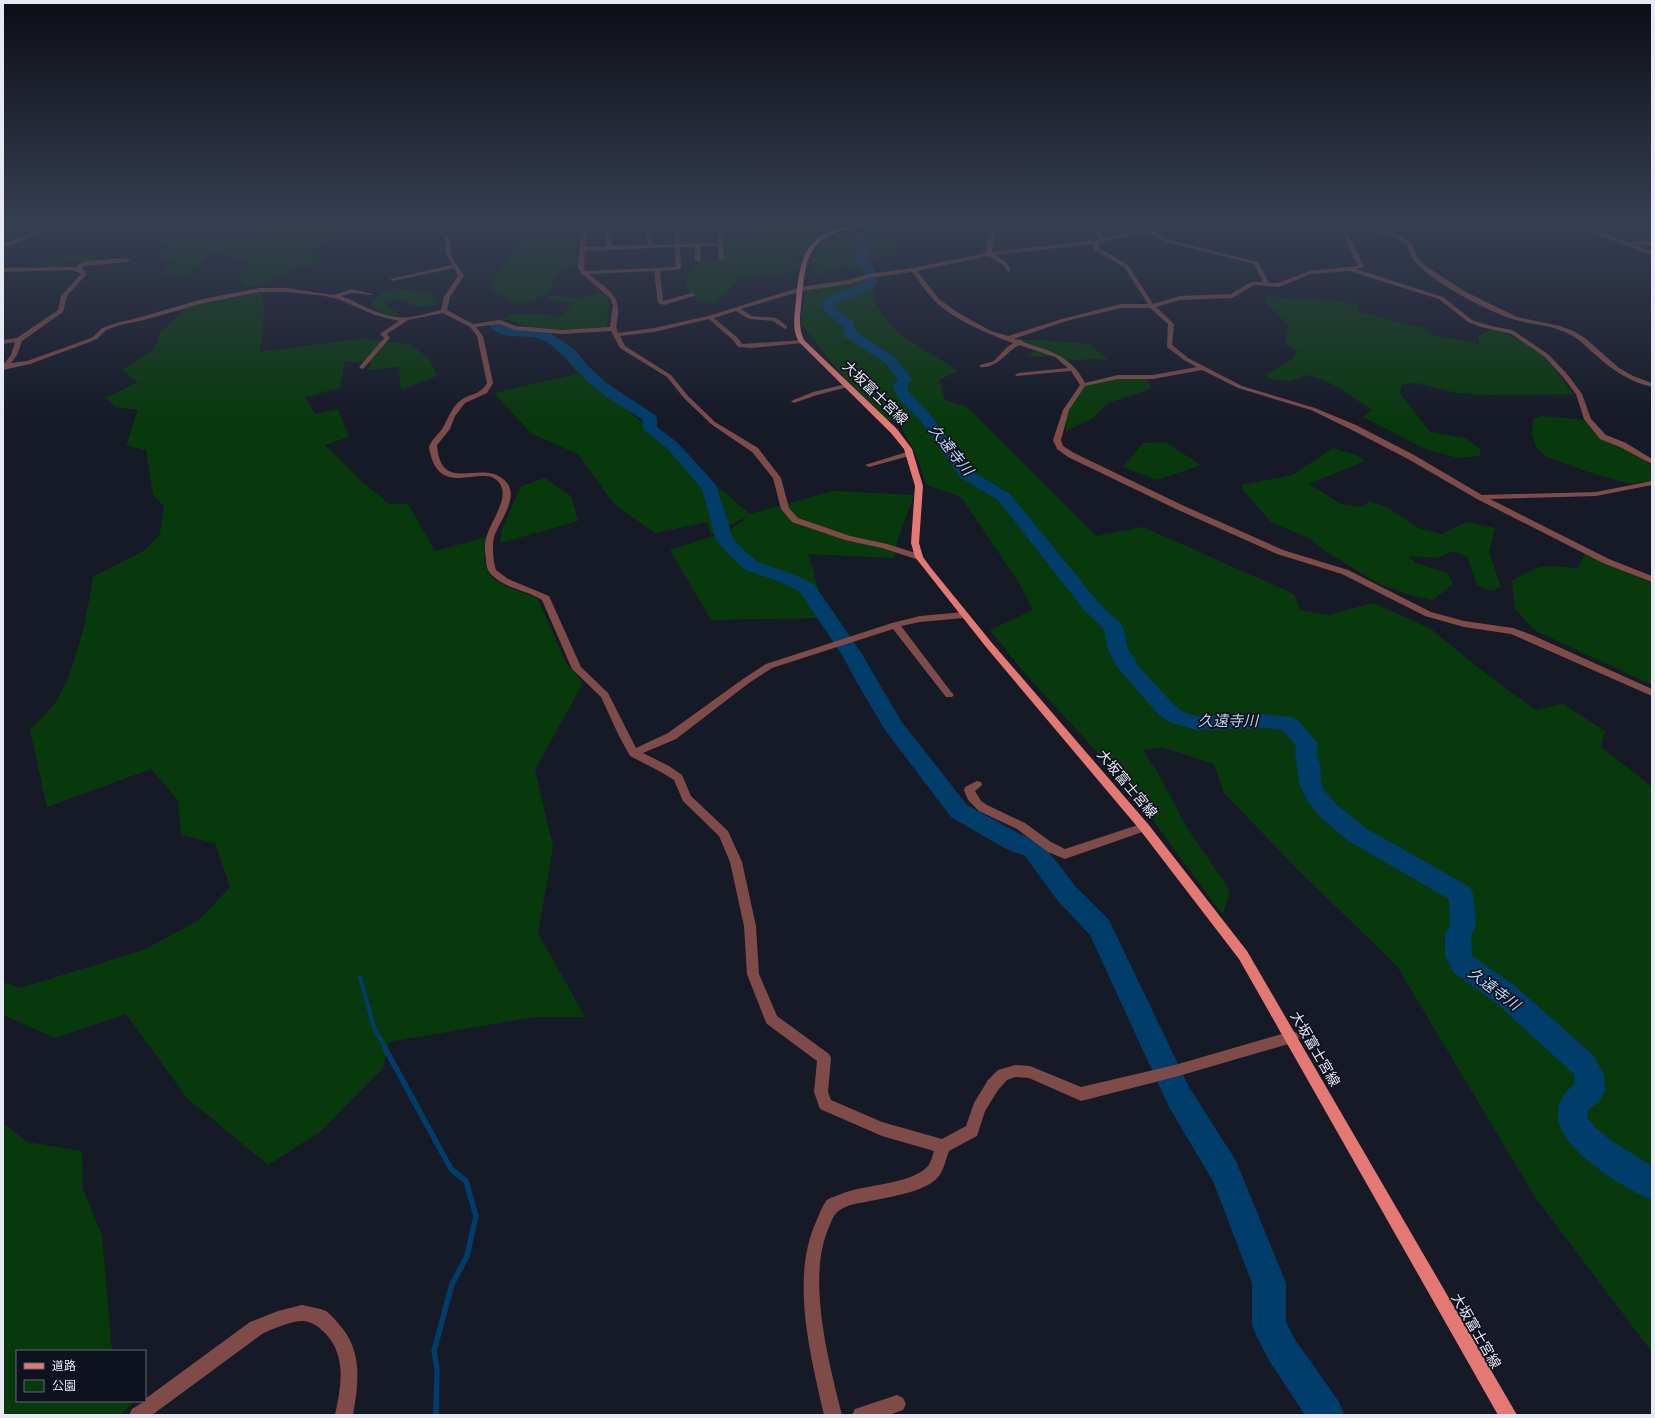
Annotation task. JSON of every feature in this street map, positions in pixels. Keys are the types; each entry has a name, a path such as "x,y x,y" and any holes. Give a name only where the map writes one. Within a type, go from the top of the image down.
{"main road":[{"name":"大坂富士宮線","path":"801,289 797,332 802,341 846,386 894,431 910,453 919,486 915,543 919,557 964,615 1144,827 1243,955 1292,1037 1422,1268 1508,1415"}],"street":[{"path":"3,342 19,340 61,311 64,296 70,289"},
{"path":"5,367 28,363 95,338 104,329 111,326 208,300 274,289"},
{"path":"278,289 305,291 336,296 377,314 398,319 406,319 444,311 472,326 480,336 490,383 486,392 463,402 452,415 446,429 433,445 433,452 442,472 450,477 486,475 500,480 505,485 507,496 490,544 490,562 493,572 499,577 538,592 546,598 577,669 605,695 624,736 634,753 665,769 678,778 687,798 724,834 736,862 750,926 753,974 772,1020 824,1058 821,1092 825,1104 845,1115 924,1142 943,1146 972,1131 979,1108 993,1085 1003,1075 1015,1071 1030,1072 1081,1094 1175,1071 1292,1037"},
{"path":"444,311 443,304 452,289"},
{"path":"604,289 613,297 616,305 615,332 622,347 669,376 686,398 713,422 755,450 777,478 785,509 795,520 848,538 884,546 919,557"},
{"path":"659,289 660,302 664,303 692,295"},
{"path":"472,326 500,322 515,328 562,332 654,330 710,318 800,289"},
{"path":"929,289 943,305 989,332 1020,341 1065,360 1080,376 1083,385"},
{"path":"1141,289 1152,306 1171,324 1172,331 1170,346 1173,350 1203,368 1240,387 1313,409 1353,427 1411,456 1480,497 1606,561 1652,579"},
{"path":"1009,338 1038,328 1121,306 1152,306 1180,298 1232,296 1243,289"},
{"path":"1413,289 1441,298 1449,303 1459,314 1466,318 1510,331 1547,356 1566,376 1569,382 1580,394 1588,419 1603,437 1623,445 1652,462"},
{"path":"1458,289 1515,318 1561,327 1572,332 1601,357 1631,377 1643,383 1652,385"},
{"path":"336,296 352,291 370,294"},
{"path":"737,309 751,318 771,318 785,327"},
{"path":"710,318 736,339 740,346 802,341"},
{"path":"1510,331 1515,318"},
{"path":"362,367 387,338 383,334 406,319"},
{"path":"777,329 797,326"},
{"path":"5,367 14,355 19,340"},
{"path":"982,366 996,362 1009,348 1020,341"},
{"path":"1203,368 1153,376 1118,377 1083,385 1066,410 1057,440 1060,447 1071,454 1179,507 1280,552 1345,572 1428,614 1464,624 1502,628 1524,635 1553,646 1652,693"},
{"path":"1018,375 1073,369"},
{"path":"794,400 815,393 846,386"},
{"path":"869,465 910,453"},
{"path":"1480,497 1596,494 1652,484"},
{"path":"634,753 672,736 708,712 746,681 770,666 895,625 920,619 964,615"},
{"path":"895,625 949,695"},
{"path":"977,785 969,790 970,795 980,805 991,813 1002,816 1022,826 1053,850 1066,854 1144,827"},
{"path":"833,1415 818,1350 811,1274 819,1227 834,1204 857,1196 891,1189 921,1179 932,1172 943,1146"},
{"path":"138,1415 256,1328 278,1319 302,1313 322,1318 337,1334 347,1351 349,1388 344,1415"},
{"path":"861,1415 897,1404"}],"green space":[{"path":"390,289 422,291 434,296 438,305 418,307 396,298 384,303 402,317 388,315 370,306 382,292"},
{"path":"493,289 549,289 547,293 531,301 519,304 496,293"},
{"path":"687,289 729,289 713,304 699,302"},
{"path":"874,289 873,302 898,333 958,371 939,380 945,400 967,407 1096,536 1143,527 1294,594 1300,610 1328,615 1373,603 1431,629 1490,677 1536,710 1563,704 1605,731 1601,747 1652,787 1652,1352 1535,1197 1397,966 1297,869 1224,793 1214,764 1162,747 1143,750 1158,773 1186,826 1230,891 1223,915 1123,780 1029,678 990,630 1033,610 1019,583 961,497 927,485 917,457 898,421 886,420 835,367 801,323 805,296 808,290"},
{"path":"604,292 609,299 607,328 576,330 535,328 502,319 513,313 562,316 571,304 546,298 552,295 577,298"},
{"path":"263,293 264,317 260,352 364,338 410,345 429,358 437,376 401,390 399,367 368,370 372,362 345,362 340,388 305,397 315,414 338,409 349,437 325,445 360,480 389,504 408,504 435,551 486,537 484,552 485,564 489,573 495,580 502,584 537,598 567,664 583,683 535,770 553,847 538,933 585,1017 534,1017 389,1042 383,1068 320,1132 268,1165 187,1098 126,1014 55,1038 3,1015 3,982 20,988 144,950 199,920 230,887 215,843 181,835 178,800 151,769 47,807 30,730 48,712 64,688 80,640 93,577 145,550 160,534 164,506 153,495 146,450 126,446 138,410 116,407 106,398 138,382 122,370 152,351 161,332 181,314 184,307"},
{"path":"1268,296 1296,299 1299,303 1298,299 1341,301 1357,305 1360,312 1424,328 1434,335 1476,343 1479,347 1478,337 1490,329 1498,331 1516,338 1541,354 1553,366 1573,394 1488,395 1457,393 1415,383 1402,385 1400,393 1430,432 1465,438 1481,449 1479,456 1458,458 1425,449 1363,417 1372,410 1341,389 1324,380 1307,375 1291,381 1274,380 1265,375 1290,361 1298,351 1286,345 1286,330 1290,328 1266,302"},
{"path":"1016,340 1040,340 1089,344 1108,359 1067,360 1057,356 1023,357 1040,349"},
{"path":"563,355 750,514 833,491 914,495 897,542 894,558 808,554 827,618 711,620 670,550 729,531 748,516 711,535 707,522 655,533 614,504 578,454 532,434 494,393 577,374"},
{"path":"1118,377 1147,378 1151,389 1108,403 1093,418 1066,431 1066,410 1082,386"},
{"path":"1541,416 1585,420 1598,436 1641,457 1652,467 1652,481 1631,484 1591,473 1547,457 1536,447 1532,434 1533,419"},
{"path":"1165,442 1201,465 1157,480 1123,467 1143,443"},
{"path":"1333,448 1356,455 1365,461 1309,484 1341,504 1362,507 1370,501 1388,508 1420,529 1442,534 1466,522 1495,528 1489,552 1501,587 1491,591 1477,585 1467,556 1451,551 1439,558 1409,556 1416,563 1447,573 1453,584 1433,600 1413,596 1379,584 1325,551 1311,539 1271,522 1243,490 1242,485 1293,475"},
{"path":"545,478 571,496 578,521 500,543 502,529 521,486"},
{"path":"1585,554 1652,583 1652,685 1534,630 1515,609 1512,581 1536,568 1558,566 1577,569"},
{"path":"3,1123 27,1142 82,1151 83,1189 102,1236 112,1350 16,1350 16,1402 134,1402 120,1415 3,1415"}],"waterway":[{"name":"久遠寺川","path":"858,289 832,300 828,304 828,308 849,325 849,333 890,360 905,379 900,387 903,395 924,416 967,475 1004,497 1091,606 1113,627 1115,642 1124,662 1162,705 1178,718 1197,723 1220,724 1265,721 1289,724 1307,744 1306,753 1309,765 1310,783 1315,794 1329,812 1358,836 1461,894 1463,925 1458,935 1458,955 1462,964 1505,994 1584,1065 1590,1075 1590,1090 1576,1102 1572,1115 1576,1127 1585,1139 1599,1150 1652,1184"},
{"path":"495,325 505,331 545,336 570,353 582,368 600,385 650,418 650,428 673,446 710,488 725,540 752,566 789,579 807,588 852,654 866,681 893,725 935,782 959,811 1014,842 1033,849 1067,894 1100,928 1179,1097 1225,1172 1269,1283 1269,1325 1282,1350 1326,1415"},
{"path":"360,977 374,1028 386,1049"},
{"path":"385,1048 451,1169 466,1181 476,1216 467,1256 452,1284 434,1351 437,1369 436,1415"}]}
